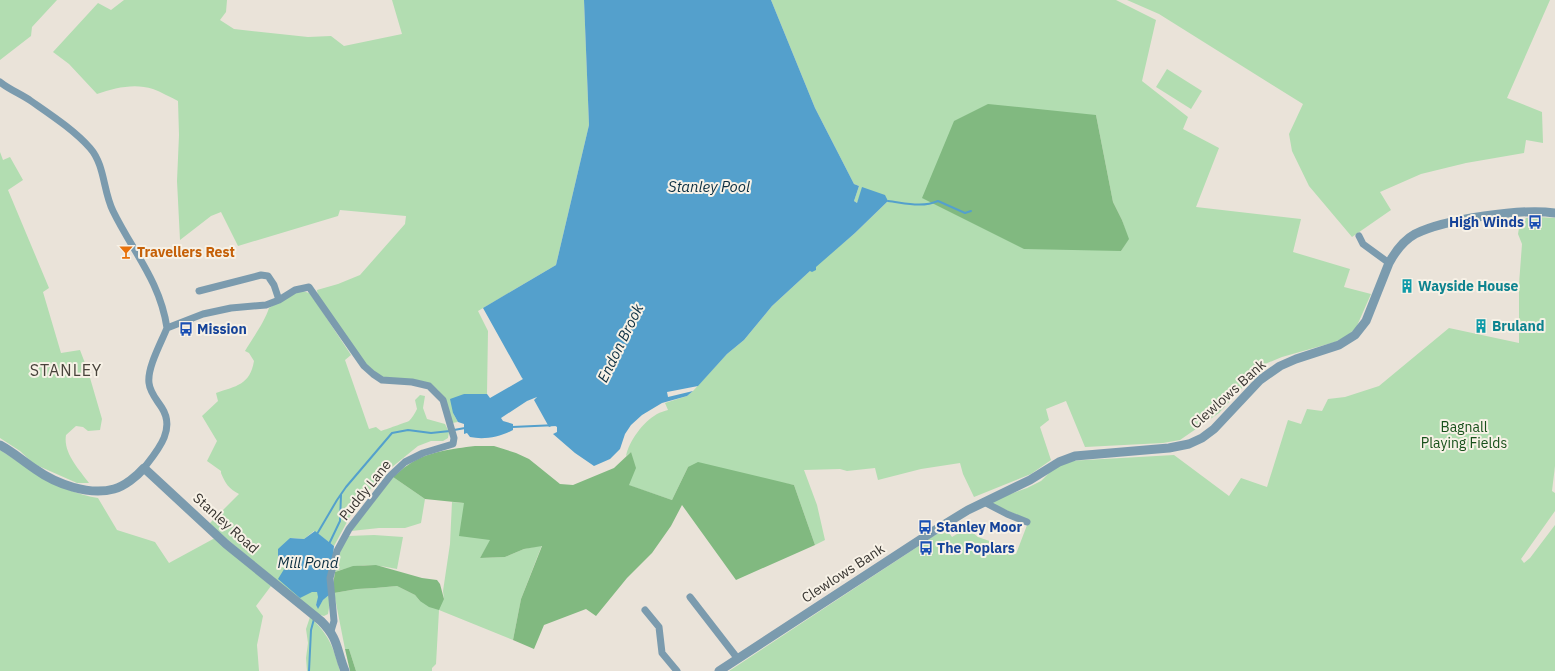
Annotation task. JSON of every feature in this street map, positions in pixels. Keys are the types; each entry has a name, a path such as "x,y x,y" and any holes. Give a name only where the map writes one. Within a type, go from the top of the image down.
{"street":[{"path":"0,82 31,101 74,133 91,149 104,178 108,198 113,210 158,293 167,328 149,375 151,392 163,409 167,422 166,433 162,445 144,468 131,480 116,489 106,491 74,487 49,477 35,469 10,450 0,445"},
{"name":"Clewlows Bank","path":"719,671 932,532 968,510 1030,480 1059,462 1075,456 1169,448 1189,444 1202,438 1214,429 1260,380 1280,366 1296,359 1339,345 1355,335 1366,321 1388,263 1393,255 1415,234 1431,228 1475,217 1537,211 1555,213"},
{"path":"1359,236 1363,244 1388,263"},
{"path":"199,291 261,275 268,276 274,286 279,300"},
{"name":"Puddy Lane","path":"167,328 203,314 231,308 266,305 279,300 295,290 309,287 368,370 382,380 412,382 429,386 443,400 453,435 453,444 423,453 405,462 390,476 349,529 337,551 330,578 334,621 331,631"},
{"name":"Stanley Road","path":"144,468 226,544 321,621 331,631 337,644 345,671"},
{"path":"984,502 1027,522"},
{"path":"690,597 738,659"},
{"path":"645,610 659,627 662,653 677,671"}],"green space":[{"path":"0,0 57,0 32,27 31,36 0,60"},
{"path":"124,0 227,0 226,12 220,20 234,29 308,37 331,36 344,46 402,34 392,0 584,0 589,125 556,265 478,311 488,331 487,394 464,394 453,413 458,422 452,423 446,403 438,390 428,383 382,377 363,362 318,296 317,290 338,284 360,275 405,224 406,216 340,210 338,216 238,246 221,212 211,216 180,240 177,181 179,135 178,101 153,89 139,86 118,88 97,94 69,64 53,52 98,3 111,10"},
{"path":"771,0 1116,0 1156,20 1142,81 1188,117 1183,129 1219,148 1196,207 1301,219 1293,252 1350,269 1344,287 1371,294 1356,328 1347,336 1335,342 1282,357 1265,364 1219,413 1180,440 1163,443 1085,447 1066,401 1046,409 1049,420 1040,427 1051,460 1031,474 974,497 963,474 960,463 921,469 878,480 875,468 847,471 840,469 804,470 817,505 825,540 815,545 794,485 688,467 672,500 628,485 631,452 626,456 630,444 637,432 652,417 668,410 665,403 687,396 693,391 727,354 744,340 772,306 811,270 855,233 888,201 863,188 857,203 854,201 859,186 854,184 815,108","holes":["1096,115 1113,202 1122,220 1128,239 1121,251 923,198 935,169"]},
{"path":"1127,0 1550,0 1507,98 1542,112 1543,143 1526,140 1524,153 1466,163 1421,174 1380,192 1391,210 1352,237 1309,186 1292,151 1289,134 1303,104 1159,14"},
{"path":"1167,69 1202,91 1191,109 1156,87"},
{"path":"988,104 1096,115 1113,202 1129,239 1121,251 1024,249 922,198 954,121"},
{"path":"0,152 3,160 10,157 23,180 8,190 49,288 43,292 61,353 80,350 88,371 102,419 100,430 88,431 83,427 76,426 66,435 69,454 89,483 77,483 34,464 20,451 0,438"},
{"name":"Bagnall Playing Fields","path":"1526,218 1555,218 1555,466 1552,491 1555,493 1555,511 1521,559 1524,563 1530,558 1555,525 1555,671 729,671 946,528 952,537 967,528 978,537 998,544 1016,554 1029,520 990,503 1041,481 1051,471 1068,461 1174,455 1229,496 1241,478 1267,487 1288,420 1301,424 1307,409 1322,411 1328,399 1345,397 1379,386 1449,328 1519,343 1519,284 1522,244 1518,234 1519,228"},
{"path":"303,291 309,293 316,302 351,355 345,360 369,429 376,427 381,431 409,421 417,409 415,400 420,395 425,396 423,408 427,419 445,424 449,432 448,438 443,441 431,441 418,446 381,476 353,511 334,546 314,531 304,539 290,538 278,557 312,591 317,592 319,596 316,605 318,608 323,600 329,595 328,614 324,616 317,614 209,524 239,494 226,483 221,471 207,461 217,441 202,416 218,401 216,393 236,386 245,380 249,375 254,361 249,353 245,351 262,324 269,308 297,292"},
{"path":"475,446 494,446 516,453 529,459 560,484 573,485 614,468 631,452 636,468 629,485 672,500 688,467 698,462 794,485 815,545 736,580 682,505 671,526 652,553 627,578 596,616 586,609 544,625 534,649 513,640 521,599 542,546 524,549 505,557 480,558 490,540 459,536 464,503 425,499 393,477 416,460 440,451"},
{"path":"0,450 58,485 71,491 98,498 117,530 155,542 169,563 215,538 271,586 256,606 263,616 257,645 259,671 0,671"},
{"path":"393,477 425,499 421,523 405,528 379,528 351,531"},
{"path":"452,502 464,503 491,540 480,558 505,557 524,549 542,545 521,599 513,640 439,610 436,664 432,668 432,671 356,671 349,649 345,649 334,593 357,589 397,586 415,595 420,601 444,599 443,591 450,544"},
{"path":"374,535 403,537 397,569 366,565 335,572 341,549 348,536"},
{"path":"376,565 422,578 437,580 440,584 444,599 439,610 429,607 420,601 415,595 397,586 357,589 334,593 333,585 335,572 353,566"},
{"path":"310,617 330,641 340,671 307,671 306,658 308,643 306,629"},
{"path":"345,649 349,649 356,671 350,671"}],"water":[{"name":"Stanley Pool","path":"584,0 771,0 815,108 854,184 859,186 854,201 857,203 862,187 885,195 888,201 855,233 816,267 816,270 812,272 810,271 772,306 744,340 727,354 698,386 667,392 668,397 693,391 687,396 662,403 642,415 631,425 625,434 620,449 610,459 594,466 575,453 553,434 557,432 557,427 554,425 549,427 534,400 537,397 527,401 501,418 503,421 513,424 513,430 497,436 486,438 470,437 467,433 464,434 464,424 458,422 453,413 450,399 464,394 487,394 490,398 523,379 483,308 556,265 589,125"},
{"name":"Mill Pond","path":"315,531 334,546 329,595 323,600 318,609 316,605 318,597 317,592 312,592 300,598 278,579 286,566 278,557 278,549 290,538 304,539"}],"waterway":[{"path":"888,201 920,205 938,201 965,213 971,211"},
{"name":"Endon Brook","path":"512,427 557,425"},
{"name":"Endon Brook","path":"454,430 465,428"},
{"name":"Endon Brook","path":"317,534 346,487 392,433 408,430 431,433 450,431"},
{"path":"329,544 340,521 341,495"},
{"name":"Endon Brook","path":"309,671 311,630 314,619"}],"place":[{"name":"High Winds","path":"1535,222"},
{"name":"Travellers Rest","path":"126,252"},
{"name":"Wayside House","path":"1407,286"},
{"name":"Bruland","path":"1481,326"},
{"name":"Mission","path":"186,329"},
{"name":"Stanley Moor","path":"925,527"},
{"name":"The Poplars","path":"926,548"}],"district":[{"name":"STANLEY","path":"66,370"}]}
